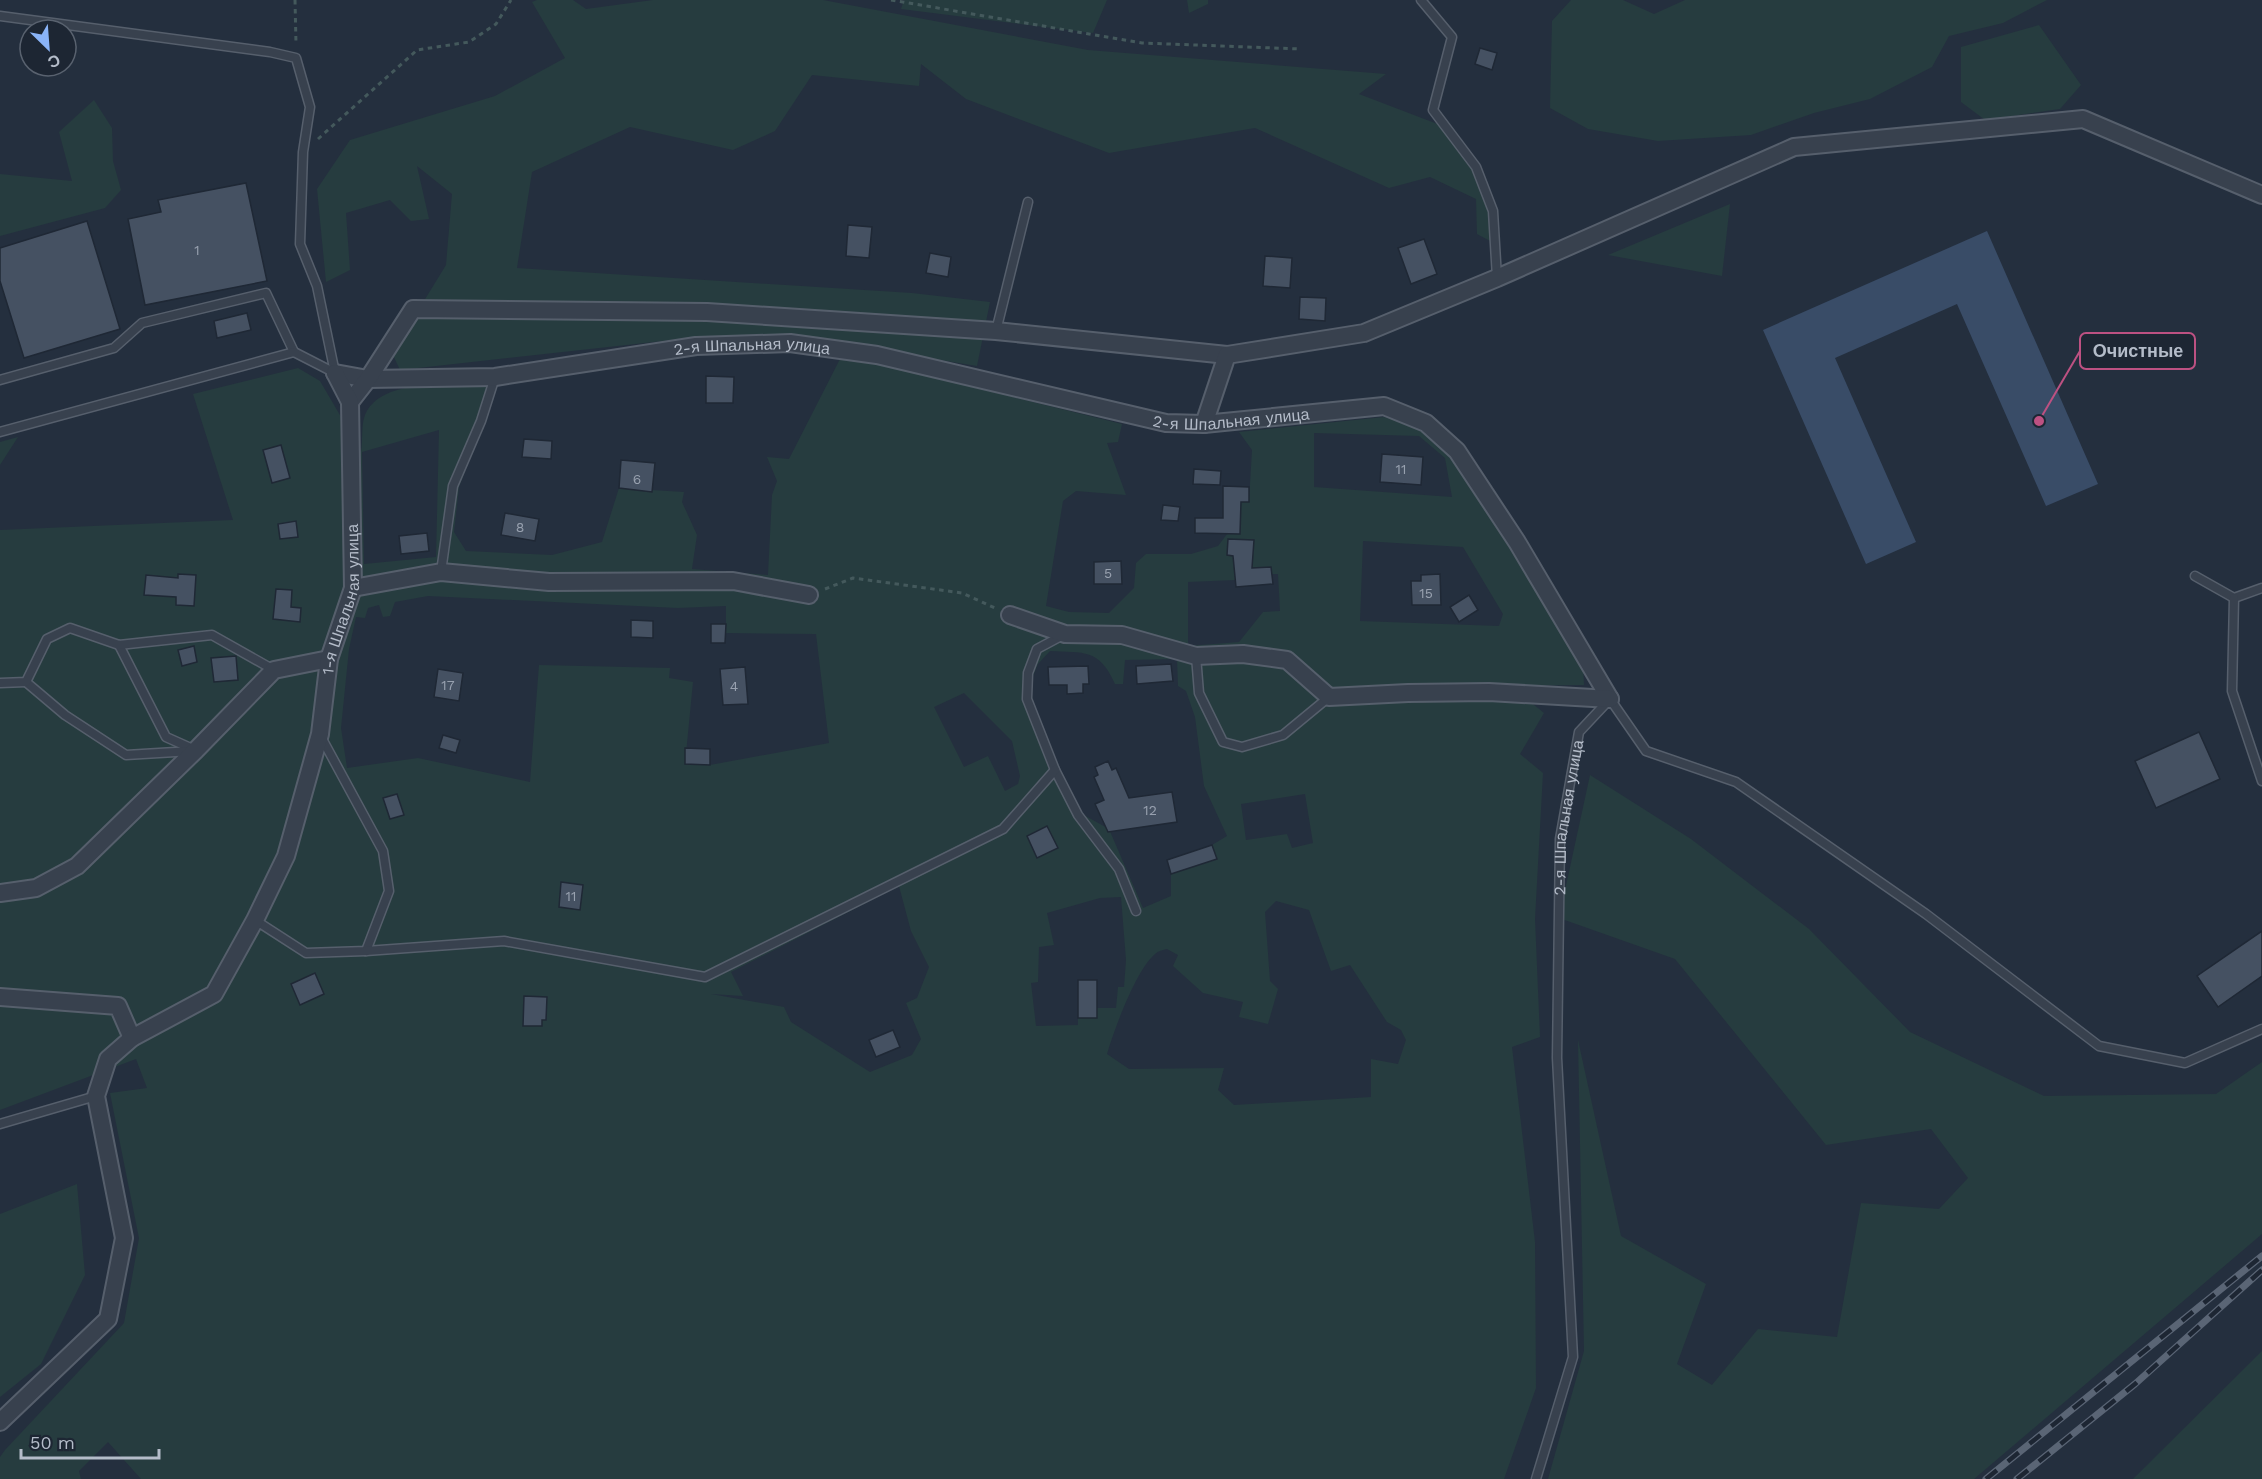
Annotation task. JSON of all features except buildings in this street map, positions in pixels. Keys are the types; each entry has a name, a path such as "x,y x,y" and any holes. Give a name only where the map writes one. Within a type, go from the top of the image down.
{"street":[{"path":"350,402 368,379 413,309 707,312 996,331 1227,355 1364,333 1497,278 1794,147 2083,119 2262,195"},
{"name":"2-я Шпальная улица","path":"335,373 368,379 495,377 696,346 790,343 877,355 1166,423 1203,424 1384,406 1426,423 1457,450 1516,542 1610,699"},
{"path":"1203,424 1227,355"},
{"name":"1-я Шпальная улица","path":"96,1096 108,1059 132,1038 214,994 255,920 286,856 320,734 329,658 353,588 350,402 335,373"},
{"path":"353,588 441,572 549,582 733,581 809,595"},
{"path":"1010,615 1065,634 1122,635 1196,656 1243,654 1287,660 1329,697 1489,692 1610,699"},
{"path":"0,893 36,888 77,866 274,670 329,658"},
{"path":"0,997 118,1006 132,1038"},
{"path":"0,1422 108,1318 124,1238 96,1096"}],"lane":[{"path":"1421,0 1452,37 1433,110 1476,167 1493,211 1497,278"},
{"path":"0,16 296,58 310,107 303,152 300,244 317,286 335,373"},
{"path":"996,331 1028,201"},
{"path":"0,380 114,348 142,324 266,293 294,352 335,373"},
{"path":"0,432 294,352"},
{"path":"441,572 453,486 481,421 495,377"},
{"path":"2195,576 2234,598 2262,588"},
{"path":"2234,598 2232,691 2261,778"},
{"path":"26,682 47,639 70,628 119,645 212,635 274,670"},
{"path":"1065,634 1037,649 1028,673 1027,699 1055,770 1078,814 1119,869 1136,911"},
{"path":"119,645 166,736 196,750"},
{"path":"1196,656 1199,693 1222,742 1242,747 1283,735 1329,697"},
{"path":"0,683 26,682 65,715 126,755 196,750"},
{"path":"1610,699 1646,751 1736,782 1926,914 2099,1046 2184,1063 2262,1029"},
{"name":"2-я Шпальная улица","path":"1536,1479 1573,1357 1557,1058 1560,839 1580,732 1610,699"},
{"path":"320,734 383,851 389,891 366,951"},
{"path":"255,920 306,952 366,951 504,941 705,977 1003,829 1055,770"},
{"path":"0,1124 96,1096"}],"path":[{"path":"295,0 296,58"},
{"path":"303,152 417,50 469,42 496,24 511,0"},
{"path":"891,0 1142,43 1301,49"},
{"path":"809,595 853,578 962,593 1010,615"}],"green space":[{"path":"573,0 586,9 653,0 823,0 1088,50 1386,74 1359,94 1440,125 1473,168 1490,212 1492,242 1477,234 1476,199 1430,177 1389,188 1255,128 1109,153 966,99 921,64 919,86 812,75 775,131 733,150 630,127 532,172 517,268 912,293 990,302 977,366 794,336 681,339 400,370 392,353 446,265 452,194 417,166 429,219 411,221 390,200 346,213 350,270 326,282 317,189 350,140 495,96 565,58 532,2"},
{"path":"904,0 1107,0 1093,33 901,9"},
{"path":"1187,0 1208,0 1208,4 1189,13"},
{"path":"1571,0 1623,0 1654,14 1685,0 2047,0 2003,23 1949,36 1932,67 1870,99 1814,113 1751,135 1658,141 1588,129 1550,108 1552,21"},
{"path":"2039,25 2081,85 2060,109 1985,120 1961,102 1961,47"},
{"path":"94,100 112,128 113,161 121,190 105,208 0,236 0,174 72,181 59,132"},
{"path":"1730,204 1722,276 1608,255"},
{"path":"840,359 875,363 1122,424 1118,442 1107,443 1126,495 1076,491 1063,501 1046,606 1069,612 1109,613 1134,588 1136,563 1146,554 1191,554 1218,546 1240,517 1241,502 1249,502 1252,450 1239,432 1384,417 1422,428 1450,454 1510,544 1583,661 1584,685 1511,686 1544,713 1520,754 1543,773 1535,919 1540,1037 1512,1047 1535,1242 1536,1388 1504,1479 141,1479 108,1442 79,1471 81,1479 0,1479 0,1457 5,1450 124,1323 139,1238 110,1093 147,1088 136,1059 0,1110 0,530 233,520 193,394 298,368 320,381 361,451 365,415 374,402 387,393 424,385 497,386 459,487 454,532 466,551 552,555 602,542 619,488 684,492 682,502 697,535 692,569 768,575 772,495 777,481 767,457 789,459","holes":["439,430 436,557 364,564 362,452","1314,433 1419,436 1445,458 1452,497 1314,487","1363,541 1463,547 1503,614 1499,626 1360,621","1271,567 1272,574 1278,574 1280,611 1263,612 1239,642 1188,646 1188,582 1236,580 1240,569","428,596 678,608 726,606 726,633 816,634 829,743 710,765 685,764 693,682 669,678 670,668 539,665 530,782 418,758 347,768 341,728 349,649 356,617 365,618 368,608 379,605 383,617 390,616 395,602","1050,651 1081,653 1096,658 1109,672 1115,684 1123,684 1125,660 1177,659 1178,686 1186,691 1195,717 1204,786 1227,836 1212,845 1216,859 1171,874 1171,896 1143,908 1109,829 1082,814 1058,768 1039,723 1032,696 1033,676 1038,664","964,693 1012,741 1020,776 1018,784 1005,791 988,756 964,767 934,707","1305,794 1313,843 1292,848 1287,834 1246,840 1241,804","899,886 911,931 929,967 917,998 906,1003 921,1039 912,1055 870,1072 791,1022 784,1007 711,994 743,996 731,972","1121,897 1126,960 1124,987 1118,987 1116,1008 1078,1008 1078,1025 1036,1026 1031,983 1038,982 1039,947 1054,945 1047,913 1100,898","1276,901 1309,910 1331,971 1350,965 1387,1022 1401,1030 1406,1040 1398,1064 1371,1059 1371,1097 1234,1105 1218,1090 1224,1068 1129,1069 1107,1054 1133,986 1148,962 1161,951 1167,949 1178,955 1173,966 1203,993 1243,1002 1239,1017 1268,1024 1278,989 1270,981 1265,912"]},
{"path":"18,437 0,465 0,442"},
{"path":"1590,775 1691,839 1809,929 1910,1032 2044,1096 2216,1094 2262,1062 2262,1234 1974,1479 1548,1479 1584,1351 1578,1040 1621,1236 1706,1284 1677,1364 1712,1385 1758,1329 1837,1337 1861,1203 1939,1209 1968,1178 1931,1129 1826,1145 1675,959 1559,918"},
{"path":"77,1184 85,1275 41,1364 0,1397 0,1214"},
{"path":"2262,1351 2262,1479 2133,1479"}],"water":[{"path":"1987,231 2098,484 2046,506 1957,304 1835,358 1916,542 1866,564 1763,330"}],"railway":[{"path":"1986,1479 2262,1256"},
{"path":"2017,1479 2135,1384 2262,1270"}],"place":[{"name":"Очистные","path":"2039,421"}]}
